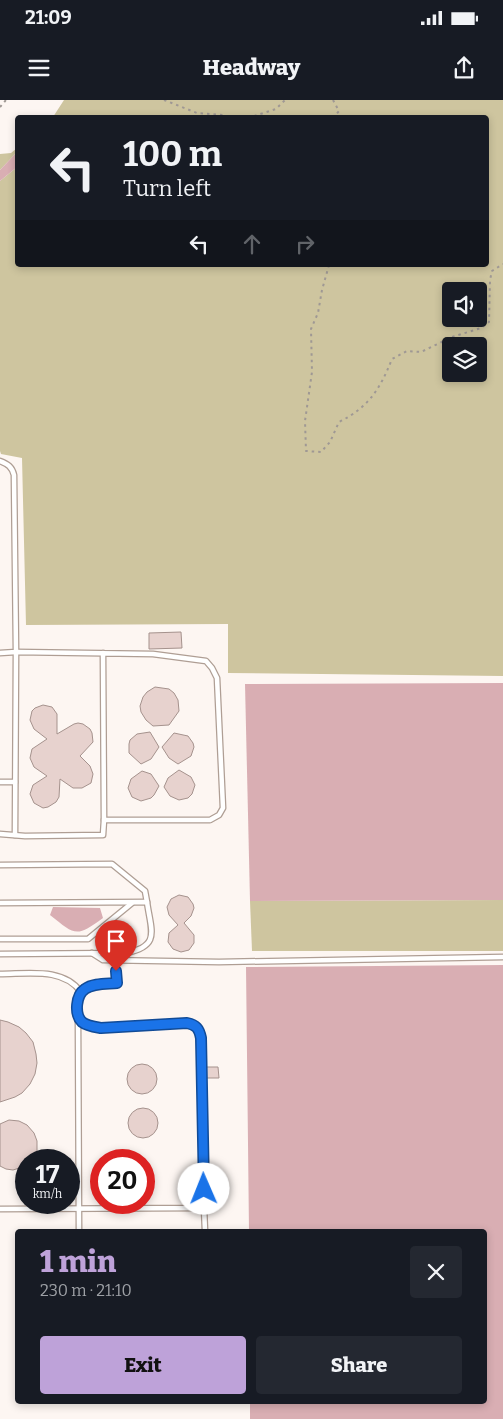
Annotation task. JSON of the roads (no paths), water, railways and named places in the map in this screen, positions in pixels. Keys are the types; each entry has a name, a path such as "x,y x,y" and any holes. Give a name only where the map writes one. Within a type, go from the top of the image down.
{"lane":[{"path":"0,461 12,468 14,475 16,652 15,835"},
{"path":"0,653 152,654 206,661 212,668 217,678 223,808 219,815 210,820 104,820"},
{"path":"0,834 103,835 103,653"},
{"path":"0,782 15,782"},
{"path":"0,865 112,864 145,891 151,934 150,942 146,947 138,951 126,953 0,954"},
{"path":"0,903 147,902"},
{"path":"0,939 88,939 132,903"},
{"path":"92,953 103,960 219,962 503,957"},
{"path":"79,1149 78,997 86,988 117,983 116,960"},
{"path":"0,974 56,975 70,980 81,992"},
{"path":"78,1014 83,1022 92,1027 101,1028 187,1023 197,1027 201,1038 204,1229"},
{"path":"80,1208 204,1208"},
{"path":"0,1209 15,1209"},
{"path":"79,1229 80,1214"}]}
